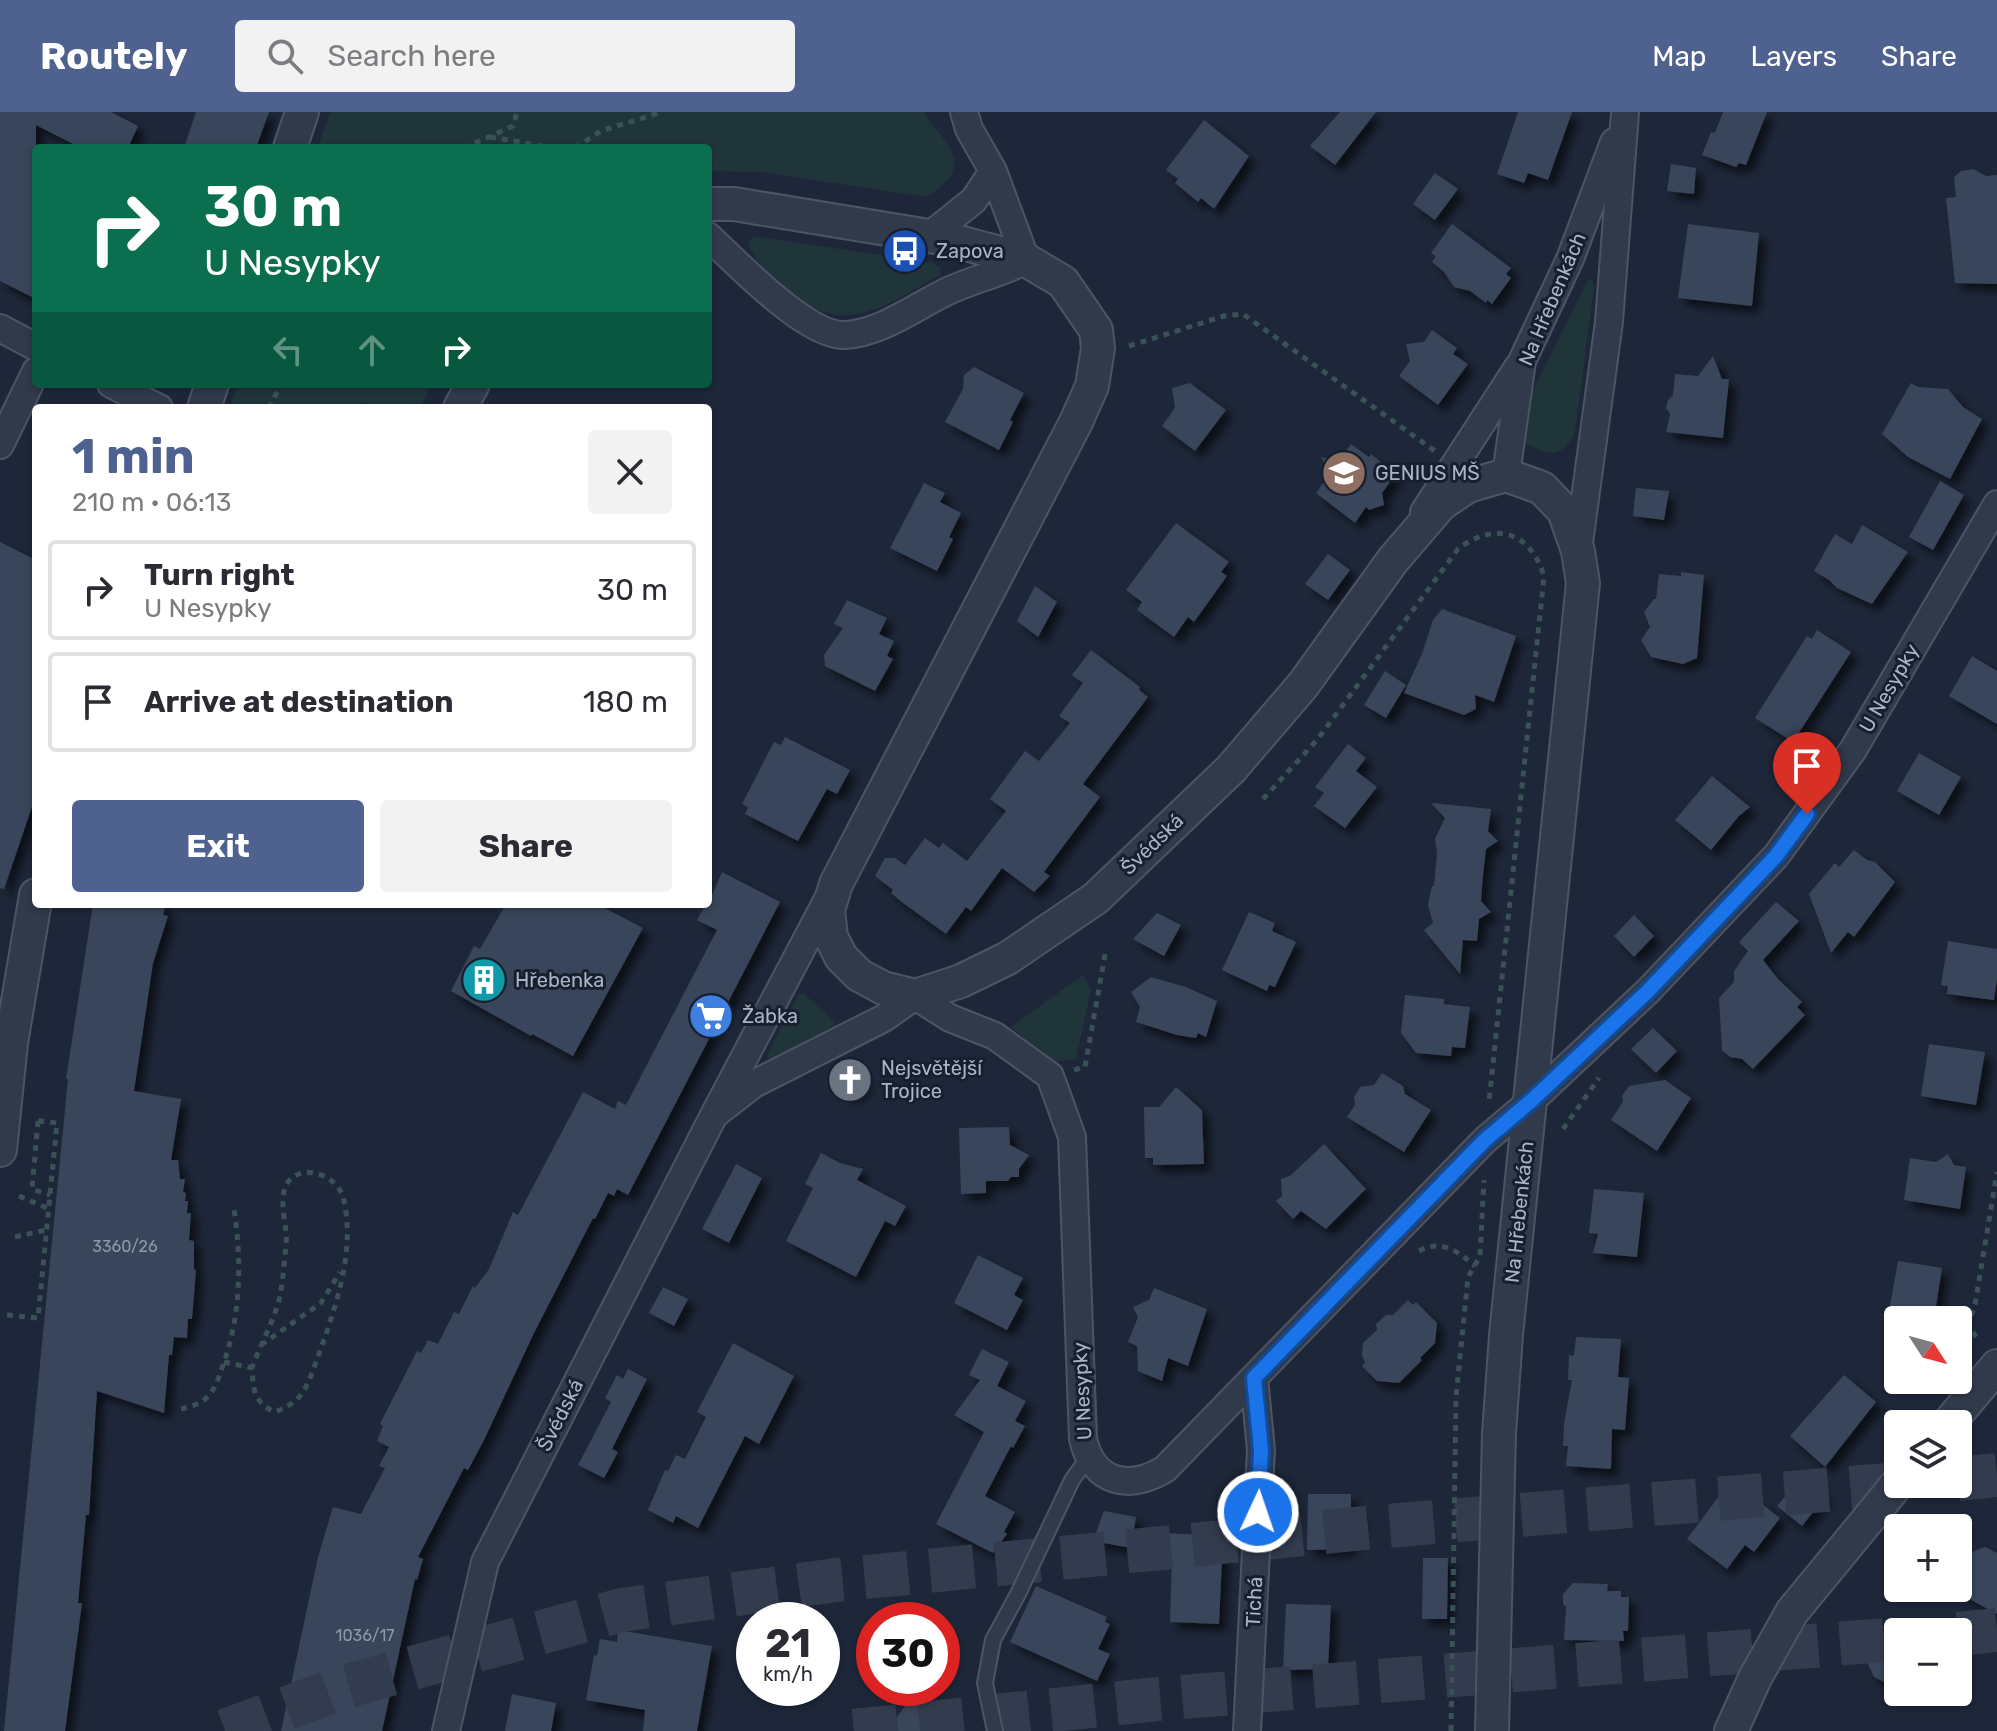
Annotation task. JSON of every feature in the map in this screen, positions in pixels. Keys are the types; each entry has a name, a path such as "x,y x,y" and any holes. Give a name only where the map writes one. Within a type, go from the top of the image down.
{"street":[{"path":"291,144 302,112"},
{"path":"964,112 969,129 993,171 1026,260"},
{"name":"Na Hřebenkách","path":"1492,1731 1499,1433 1513,1259 1583,583 1578,551 1564,511 1542,488 1506,475 1522,361 1570,259 1625,112"},
{"name":"Na Hřebenkách","path":"1578,551 1609,322 1625,112"},
{"path":"929,236 974,200 993,171"},
{"path":"712,204 734,204 929,236 1026,260 1063,282 1096,330 1098,348 1092,386 941,686 836,884 828,910 831,937 841,957 859,975 883,988 915,996 950,1018 995,1036 1050,1076"},
{"path":"712,240 790,310 821,331 843,335 869,330 949,290 1010,269 1026,260"},
{"path":"0,328 32,345"},
{"path":"1393,560 1522,361"},
{"path":"0,445 32,379"},
{"path":"119,388 151,404"},
{"name":"Švédská","path":"714,1115 754,1084 884,1018 915,996 961,981 1008,958 1096,898 1231,769 1303,685 1393,560 1441,504 1468,486 1506,475"},
{"name":"U Nesypky","path":"1050,1076 1072,1137 1083,1439 1088,1458 1107,1475 1133,1482 1165,1469 1485,1140 1648,991 1776,856 1853,750 1997,504"},
{"name":"Švédská","path":"446,1731 485,1562 836,884"},
{"path":"0,1150 11,1043 34,908"},
{"path":"1960,1410 1997,1366"},
{"name":"Tichá","path":"1247,1731 1261,1450 1254,1378"},
{"path":"1731,1731 1755,1678 1792,1612 1886,1498"}],"lane":[{"path":"995,1731 985,1683 993,1640 1072,1480 1088,1458"}],"path":[{"path":"473,144 513,126 517,112"},
{"path":"581,144 601,131 662,112"},
{"path":"489,137 530,144"},
{"path":"1129,346 1224,316 1243,314 1438,453"},
{"path":"1263,799 1317,740 1458,549 1473,538 1489,532 1507,534 1524,542 1539,559 1544,576 1485,1140 1480,1256 1468,1277 1456,1397 1451,1731"},
{"path":"1050,1076 1085,1067 1106,949"},
{"path":"7,1315 38,1318 46,1230 49,1209 57,1123 38,1121 32,1189 50,1195"},
{"path":"1976,1337 1968,1324 1975,1305 1997,1172"},
{"path":"317,1173 333,1180 341,1189 348,1236 344,1266 329,1325 311,1376 289,1407 275,1412 264,1407 255,1397 252,1368 278,1303 287,1240 284,1191 293,1177 317,1173"},
{"path":"19,1196 49,1209"},
{"path":"181,1409 202,1402 209,1395 224,1362 237,1311 239,1288 234,1209"},
{"path":"15,1237 46,1230"},
{"path":"1411,1259 1422,1248 1443,1245 1460,1253 1475,1266"},
{"path":"260,1346 321,1303 344,1266"},
{"path":"224,1362 252,1368"}],"green space":[{"path":"330,112 923,112 949,146 954,166 951,176 927,197 761,172 712,171 712,144 319,144"},
{"path":"754,236 932,263 941,268 940,275 899,298 862,313 843,315 824,312 804,303 762,266 748,243"},
{"path":"1588,280 1593,281 1594,288 1575,432 1564,448 1550,453 1520,438 1518,421"},
{"path":"237,388 430,388 422,404 231,404"},
{"path":"1083,975 1091,989 1076,1059 1053,1062 1011,1027"},
{"path":"799,994 804,994 833,1020 834,1026 770,1060 767,1055"}],"building":[{"path":"0,112 111,112 138,126 130,144 73,144 36,125 36,144 32,144 32,297 0,281"},
{"path":"196,112 269,112 257,144 185,144"},
{"path":"1340,112 1376,112 1335,165 1310,146"},
{"path":"1518,112 1572,112 1548,180 1528,173 1524,183 1497,174"},
{"path":"1723,112 1767,112 1746,165 1739,163 1736,167 1702,155"},
{"path":"1204,120 1249,156 1214,209 1201,198 1198,202 1175,183 1178,179 1166,170"},
{"path":"1671,164 1696,168 1694,194 1667,191"},
{"path":"1973,169 1986,176 1997,175 1997,284 1955,283 1946,198 1956,197 1954,177 1961,171"},
{"path":"1435,173 1458,189 1435,220 1413,204"},
{"path":"1452,224 1511,268 1506,274 1511,278 1492,304 1470,291 1454,287 1444,272 1432,262 1436,256 1431,253"},
{"path":"1688,224 1759,233 1752,306 1678,298"},
{"path":"1432,330 1457,348 1453,354 1468,364 1438,405 1399,376 1410,361 1406,344 1424,342"},
{"path":"1713,356 1722,379 1729,379 1723,438 1666,432 1670,414 1666,408 1673,395 1675,374 1698,376"},
{"path":"974,367 1024,393 999,450 945,422 963,389 964,375"},
{"path":"1190,383 1226,410 1195,451 1162,426 1175,408 1172,388"},
{"path":"1911,383 1918,387 1948,389 1963,407 1982,419 1950,479 1908,457 1882,434"},
{"path":"1351,444 1369,457 1371,454 1396,474 1382,493 1384,505 1369,510 1366,507 1355,523 1316,493 1330,474 1321,457 1339,461"},
{"path":"1940,481 1964,495 1933,550 1909,537"},
{"path":"924,483 945,493 940,502 961,513 949,537 953,539 937,571 890,548"},
{"path":"1636,488 1669,491 1664,520 1633,516"},
{"path":"1176,523 1229,562 1221,572 1227,576 1194,622 1188,617 1174,637 1137,610 1142,602 1126,590"},
{"path":"1862,525 1908,552 1872,604 1837,588 1814,571 1835,534 1852,544"},
{"path":"0,542 32,558 32,807 4,889 0,888"},
{"path":"1328,554 1350,570 1328,600 1305,584"},
{"path":"1681,572 1704,575 1697,658 1683,664 1651,657 1641,640 1650,627 1644,612 1656,599 1659,574 1681,576"},
{"path":"1035,586 1057,602 1038,637 1017,621"},
{"path":"847,600 887,618 879,634 894,641 887,656 893,659 875,691 825,666 824,655 843,628 834,624"},
{"path":"1442,609 1516,636 1494,702 1475,695 1476,709 1464,715 1404,693 1433,620"},
{"path":"1817,630 1851,652 1793,742 1755,718 1807,636 1812,639"},
{"path":"1091,650 1140,687 1139,690 1148,697 1083,784 1100,797 1044,872 1050,876 1034,892 1002,868 971,911 966,907 946,934 903,903 891,893 893,890 875,876 885,858 895,858 905,865 925,838 939,848 943,843 967,861 1006,811 990,799 1025,751 1039,761 1070,723 1059,716 1083,683 1072,675"},
{"path":"1972,656 1997,671 1997,724 1949,696"},
{"path":"1385,671 1406,685 1386,718 1364,705"},
{"path":"785,737 850,770 837,794 827,789 798,841 745,814 748,807 742,804 774,742 781,745"},
{"path":"1348,744 1366,758 1356,771 1377,787 1345,828 1314,806 1324,793 1315,787"},
{"path":"1919,753 1961,777 1939,815 1897,791"},
{"path":"1712,776 1750,807 1711,850 1675,820"},
{"path":"1431,803 1491,809 1488,831 1498,841 1486,849 1483,875 1481,901 1491,912 1479,919 1477,941 1463,940 1460,974 1424,930 1433,923 1428,905 1434,886 1435,839 1445,818"},
{"path":"1854,850 1875,862 1895,882 1854,937 1848,932 1831,953 1809,894 1835,863 1839,867"},
{"path":"722,872 780,902 628,1195 617,1189 614,1196 608,1193 593,1218 484,1440 468,1470 464,1468 418,1557 423,1559 415,1579 382,1731 281,1731 318,1557 333,1507 361,1514 385,1468 379,1466 389,1447 377,1441 383,1426 380,1424 417,1351 421,1353 428,1340 438,1344 454,1312 459,1314 473,1286 475,1288 489,1269 513,1212 518,1215 583,1092 615,1109 618,1101 626,1105 717,930 697,920 704,908 712,908 712,895"},
{"path":"1776,902 1799,921 1763,960 1802,1002 1797,1007 1805,1015 1753,1069 1742,1059 1730,1057 1722,1050 1719,998 1734,982 1734,971 1748,951 1739,942"},
{"path":"92,908 165,908 163,915 168,916 153,963 134,1091 181,1099 171,1160 178,1160 180,1179 185,1179 183,1192 186,1193 185,1201 188,1201 187,1213 191,1213 189,1240 194,1241 196,1270 192,1319 188,1319 187,1338 174,1337 172,1355 169,1355 164,1413 97,1391 89,1515 86,1515 78,1603 82,1603 65,1731 4,1731 68,1079"},
{"name":"Hřebenka","path":"504,908 605,908 643,928 573,1056 451,991 474,946 480,949"},
{"path":"1249,912 1275,923 1272,931 1296,942 1275,987 1269,985 1267,991 1222,970"},
{"path":"1157,913 1181,925 1164,956 1133,939"},
{"path":"1634,915 1654,936 1634,957 1614,936"},
{"path":"1948,941 1997,949 1994,1000 1947,994 1948,986 1941,985"},
{"path":"1151,977 1186,987 1217,1001 1206,1037 1198,1033 1196,1038 1177,1035 1136,1022 1140,1007 1131,992"},
{"path":"1405,995 1444,999 1444,1004 1470,1007 1465,1048 1452,1047 1451,1056 1416,1053 1401,1033"},
{"path":"1653,1028 1677,1051 1656,1073 1631,1049"},
{"path":"1929,1044 1985,1052 1976,1105 1921,1096"},
{"name":"Nejsvětější Trojice","path":"852,1066 863,1076 865,1084 859,1093 848,1096 840,1089 835,1077"},
{"path":"1382,1073 1403,1086 1405,1094 1431,1110 1404,1152 1347,1117 1355,1105 1354,1097 1360,1087 1374,1085"},
{"path":"1665,1080 1691,1098 1657,1151 1611,1120 1629,1086"},
{"path":"1176,1087 1202,1110 1204,1164 1153,1165 1153,1158 1145,1158 1144,1107 1159,1107"},
{"path":"1009,1127 1010,1145 1029,1155 1019,1169 1019,1177 1011,1177 1008,1181 986,1181 986,1193 961,1194 959,1128"},
{"path":"1324,1144 1366,1189 1326,1229 1301,1211 1293,1219 1276,1201 1282,1196 1281,1179 1290,1176"},
{"path":"821,1153 840,1163 863,1169 857,1180 906,1206 895,1226 885,1221 856,1277 786,1241 813,1188 805,1184"},
{"path":"1948,1154 1954,1165 1966,1167 1960,1209 1904,1200 1910,1158 1936,1162"},
{"path":"736,1164 762,1178 729,1243 702,1229"},
{"path":"1594,1189 1644,1193 1637,1257 1593,1253 1598,1234 1589,1233"},
{"path":"978,1255 1023,1278 1014,1295 1023,1300 1007,1330 954,1303"},
{"path":"1898,1261 1942,1268 1936,1306 1890,1306"},
{"path":"663,1287 688,1299 674,1326 649,1313"},
{"path":"1154,1288 1207,1309 1188,1366 1168,1358 1162,1381 1138,1371 1137,1346 1128,1342 1138,1317 1133,1307 1149,1300"},
{"path":"1408,1300 1413,1305 1416,1302 1437,1323 1435,1343 1399,1383 1377,1381 1362,1366 1365,1363 1363,1343 1377,1330 1376,1324 1386,1315 1393,1315"},
{"path":"1576,1337 1621,1339 1618,1377 1629,1378 1625,1430 1612,1429 1611,1469 1566,1466 1568,1446 1563,1446 1564,1424 1572,1380 1568,1380 1569,1355 1574,1356"},
{"path":"733,1343 794,1376 759,1444 745,1436 698,1528 676,1516 673,1523 648,1510 665,1470 668,1471 676,1455 685,1459 706,1417 697,1412"},
{"path":"982,1349 1009,1362 997,1386 1026,1401 1015,1421 1025,1426 985,1496 1015,1512 1004,1532 1007,1534 993,1553 936,1524 984,1432 954,1415 980,1380 969,1375"},
{"path":"628,1369 647,1379 612,1449 618,1452 604,1478 578,1465 611,1402 605,1398 617,1375 623,1379"},
{"path":"1844,1375 1876,1402 1825,1467 1790,1436"},
{"path":"1803,1476 1826,1496 1802,1526 1777,1506"},
{"path":"1731,1480 1780,1518 1754,1552 1745,1545 1727,1569 1687,1539"},
{"path":"1308,1494 1351,1494 1351,1510 1358,1510 1357,1534 1350,1533 1350,1549 1307,1550"},
{"path":"1104,1511 1136,1517 1131,1548 1093,1541"},
{"path":"1164,1533 1223,1536 1219,1624 1170,1622 1172,1556 1163,1554"},
{"path":"1985,1547 1997,1553 1997,1614 1972,1600 1972,1552"},
{"path":"1423,1558 1448,1558 1447,1619 1422,1619"},
{"path":"1573,1583 1608,1584 1607,1591 1621,1591 1621,1597 1629,1597 1628,1631 1623,1631 1624,1641 1564,1640 1566,1607 1563,1594"},
{"path":"1036,1586 1107,1617 1105,1622 1110,1624 1098,1649 1110,1654 1097,1681 1010,1642"},
{"path":"1286,1604 1331,1605 1328,1669 1283,1670"},
{"path":"618,1630 712,1646 697,1731 643,1731 645,1710 586,1700 600,1639 617,1642"},
{"path":"1884,1633 1884,1682 1874,1677 1865,1658 1870,1640"},
{"path":"512,1694 556,1703 551,1731 505,1731"},
{"path":"905,1706 934,1706 948,1716 938,1731 887,1731"}],"tunnel":[{"path":"1972,1478 1997,1475"},
{"path":"225,1731 344,1687 622,1610 836,1580 1375,1527 1884,1485"},
{"path":"1972,1633 1997,1630"},
{"path":"854,1731 1158,1699 1884,1640"}],"place":[{"name":"Zapova","path":"905,251"},
{"name":"GENIUS MŠ","path":"1344,473"},
{"name":"Hřebenka","path":"484,980"},
{"name":"Žabka","path":"711,1016"},
{"name":"Nejsvětější Trojice","path":"850,1080"}],"route":[{"path":"1258,1512 1261,1450 1254,1378 1485,1140 1648,991 1776,856 1807,814"}]}
